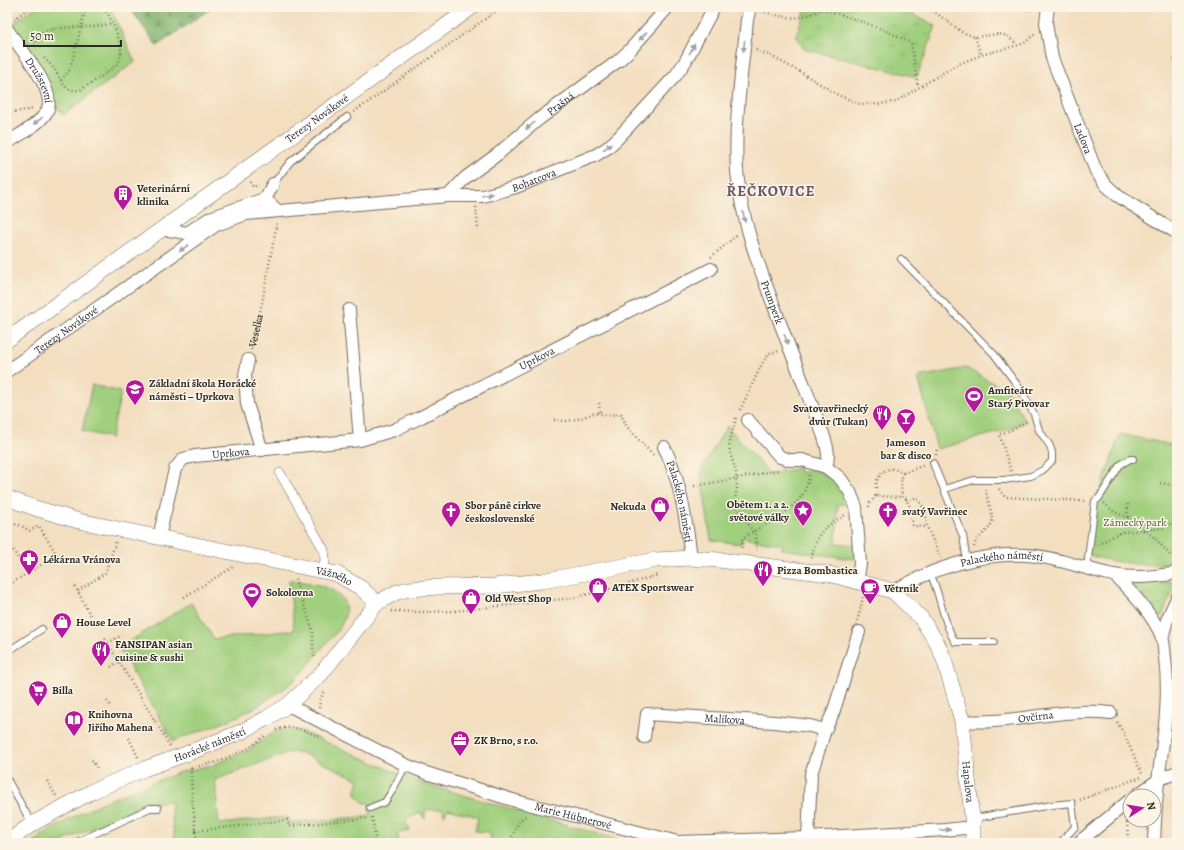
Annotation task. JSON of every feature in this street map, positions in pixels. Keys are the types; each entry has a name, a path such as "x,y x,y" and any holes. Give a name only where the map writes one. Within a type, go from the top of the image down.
{"street":[{"name":"Prašná","path":"448,196 465,178 498,154 539,119 618,61 633,47 668,7"},
{"name":"Bohatcova","path":"278,211 448,196 483,196 499,193 516,187 586,159 607,148 642,113 676,75 685,62 714,7"},
{"name":"Prumperk","path":"749,7 737,106 737,171 742,203 747,229 760,270 823,434 829,460 826,467"},
{"name":"Ladova","path":"1048,7 1046,23 1052,58 1096,171 1106,185 1118,196 1177,233"},
{"name":"Terezy Novákové","path":"7,340 467,8"},
{"name":"Družstevní","path":"7,143 42,118 49,108 50,103 44,82 13,40 10,25"},
{"path":"264,201 273,184"},
{"path":"162,229 187,233 210,218 261,200 268,202 278,211"},
{"name":"Terezy Novákové","path":"7,372 216,225 246,214 278,211"},
{"name":"Uprkova","path":"159,537 175,469 184,459 195,456 360,440 394,430 421,418 711,269"},
{"path":"349,310 360,440"},
{"name":"Veselka","path":"248,360 245,375 247,404 262,450"},
{"path":"748,420 780,457 790,460 797,459 826,467 840,478 850,492 856,507 860,587"},
{"name":"Palackého náměstí","path":"664,447 671,460 677,480 691,558"},
{"path":"280,473 324,550 325,561 322,570"},
{"name":"Vážného","path":"7,498 35,508 79,520 337,574 361,588 383,607"},
{"name":"Palackého náměstí","path":"658,567 691,558 719,560 829,574 860,587 893,591 930,573 967,562 999,555 1028,555 1087,567 1114,575 1140,578 1177,574"},
{"path":"383,607 387,596 409,589 494,586 658,567"},
{"name":"Palackého náměstí","path":"1114,575 1126,586 1146,610 1162,638"},
{"name":"Palackého náměstí","path":"893,591 921,618 937,643 944,659 962,721"},
{"path":"1154,843 1158,780 1164,739 1166,708 1166,666 1162,638 1167,620 1177,598"},
{"name":"Horácké náměstí","path":"12,843 17,835 32,824 93,791 144,769 241,732 268,718 288,705 321,674 383,607"},
{"path":"808,838 811,774 825,730 833,713 859,632"},
{"name":"Marie Hübnerové","path":"288,705 406,765 426,773 516,801 678,843 808,838 973,827"},
{"name":"Ovčírna","path":"962,721 978,722 1008,720 1030,716 1072,712 1097,711 1110,713"},
{"name":"Malíkova","path":"644,737 647,714 774,722 810,726 825,730"},
{"name":"Hapalova","path":"962,721 973,827 973,843"},
{"path":"1147,788 1158,780 1177,772"},
{"path":"1078,843 1122,807"}],"lane":[{"path":"273,184 290,162 347,117"},
{"path":"901,259 994,354 1021,390 1035,417 1039,430 1050,446 1052,453 1052,461 1043,470 1031,476 992,480 974,480 944,489"},
{"path":"1087,567 1095,501 1103,492 1120,465 1130,459 1133,459"},
{"path":"933,463 962,536 967,562"},
{"path":"930,573 936,586 947,626 955,642 994,642"},
{"path":"7,652 42,629"},
{"path":"370,808 385,802 406,765"},
{"path":"8,781 32,824"},
{"path":"973,827 981,817 1052,805 1072,804 1075,827 1060,843"},
{"path":"75,843 150,808 158,808"}],"path":[{"path":"10,25 31,7"},
{"path":"61,80 69,71 82,28 86,7"},
{"path":"41,54 55,70 67,88 74,91 80,90 117,65 121,58 118,35 104,7"},
{"path":"347,117 502,7"},
{"path":"749,7 789,18 813,14 826,7"},
{"path":"924,7 942,17 962,32 975,37 999,34 1007,36 1017,45"},
{"path":"1025,10 1035,9 1038,7"},
{"path":"822,9 894,34 910,43 918,87"},
{"path":"36,49 34,45 35,41 41,33 54,29 72,27 82,28 112,23"},
{"path":"975,37 981,55"},
{"path":"744,46 769,55 838,95 860,104 879,104 895,102 956,65 981,55 1026,42"},
{"path":"1177,47 1174,65 1177,72"},
{"path":"7,113 36,108"},
{"path":"476,196 478,229"},
{"name":"Veselka","path":"248,360 262,303 276,232 278,211"},
{"path":"711,269 708,259 729,242"},
{"path":"757,550 757,540 754,531 746,522 736,506 736,472 730,453 729,444 734,421 766,357 770,353 790,348"},
{"path":"599,403 600,413"},
{"path":"554,420 578,418 594,413 609,415 621,414 627,427 649,452 657,458"},
{"path":"1014,478 999,434 1012,430 1035,417"},
{"path":"742,548 743,538 784,513 801,499 809,477 805,461"},
{"path":"902,497 901,478 903,473 914,468"},
{"path":"694,486 782,469"},
{"path":"811,558 816,539 822,530 856,507 870,503 876,496 876,482 882,472 889,469 895,469 903,473"},
{"path":"976,541 990,527 993,519 983,480"},
{"path":"992,480 1005,497 1095,501"},
{"path":"1160,483 1177,486"},
{"path":"876,496 902,497 906,499 915,498 919,500 926,513 927,527 942,560"},
{"path":"906,499 910,507 913,526 927,527"},
{"path":"869,511 870,503"},
{"path":"1126,518 1128,503"},
{"path":"1114,512 1126,518 1155,538 1171,556"},
{"path":"1096,547 1113,536 1123,532 1165,527 1177,520"},
{"path":"7,524 20,525 29,532 40,526 57,555 7,586"},
{"path":"78,591 105,573 117,539"},
{"path":"7,540 20,561"},
{"path":"184,597 238,564"},
{"path":"383,607 416,612 455,611 572,598 618,587 658,567"},
{"path":"294,576 312,631 313,648 316,661"},
{"path":"76,586 90,615"},
{"path":"859,632 853,631 860,611 860,587"},
{"path":"108,643 122,635"},
{"path":"105,639 168,743"},
{"path":"111,667 119,661"},
{"path":"320,711 318,706 326,689"},
{"path":"107,701 110,705"},
{"path":"1110,713 1124,734 1143,776"},
{"path":"184,770 217,762 236,754 249,748 270,732 287,726 302,729 321,737"},
{"path":"129,738 139,759"},
{"path":"92,760 98,770"},
{"path":"191,768 192,797 197,843"},
{"path":"1072,804 1137,778"},
{"path":"47,781 56,796"},
{"path":"507,843 512,839 520,819 528,815"},
{"path":"372,817 376,843"},
{"path":"1128,843 1129,828"},
{"path":"195,831 205,830"},
{"path":"512,839 517,843"}],"green space":[{"path":"36,7 110,7 135,62 63,115 54,103 9,26"},
{"path":"129,7 213,7 157,46"},
{"path":"817,7 897,7 936,26 917,77 804,49 796,35 804,13"},
{"name":"Amfiteátr Starý Pivovar","path":"966,368 1009,392 1025,421 1010,429 937,449 918,377"},
{"path":"92,385 121,392 111,438 82,431"},
{"path":"727,426 767,471 767,475 798,468 800,473 811,469 819,471 836,484 844,493 849,505 838,504 836,543 855,545 853,559 782,549 782,544 743,538 741,544 711,540 701,475 703,467"},
{"name":"Zámecký park","path":"1120,434 1177,446 1177,562 1143,565 1088,555 1095,502"},
{"path":"289,580 319,585 337,594 343,600 346,609 344,619 337,631 300,675 284,689 259,705 235,717 173,741 119,648 191,603 214,639 294,630"},
{"path":"1177,581 1177,588 1171,596 1161,617 1157,615 1132,584 1161,583"},
{"path":"286,729 300,731 421,783 630,843 575,843 553,839 542,843 492,843 489,832 475,831 478,817 448,809 444,815 443,809 425,810 425,819 420,812 405,821 410,830 398,833 398,841 410,841 410,843 175,843 170,801 149,803 59,843 32,843 43,834 101,803 180,772 213,765 249,750 274,732","holes":["290,752 302,753 359,780 356,793 364,803 369,803 370,816 291,823 289,817 286,817 219,824 215,780"]}],"place":[{"name":"Veterinární klinika","path":"123,211"},
{"name":"Základní škola Horácké náměstí – Uprkova","path":"135,406"},
{"name":"Amfiteátr Starý Pivovar","path":"974,413"},
{"name":"Svatovavřinecký dvůr (Tukan)","path":"882,431"},
{"name":"Jameson bar & disco","path":"906,435"},
{"name":"Nekuda","path":"660,523"},
{"name":"Obětem 1. a 2. světové války","path":"803,527"},
{"name":"Sbor páně církve československé","path":"451,528"},
{"name":"svatý Vavřinec","path":"888,528"},
{"name":"Lékárna Vránova","path":"29,576"},
{"name":"Pizza Bombastica","path":"763,587"},
{"name":"ATEX Sportswear","path":"598,604"},
{"name":"Větrník","path":"870,605"},
{"name":"Sokolovna","path":"252,609"},
{"name":"Old West Shop","path":"471,615"},
{"name":"House Level","path":"62,639"},
{"name":"FANSIPAN asian cuisine & sushi","path":"101,667"},
{"name":"Billa","path":"38,707"},
{"name":"Knihovna Jiřího Mahena","path":"74,737"},
{"name":"ZK Brno, s r.o.","path":"460,757"}],"district":[{"name":"ŘEČKOVICE","path":"771,191"}]}
